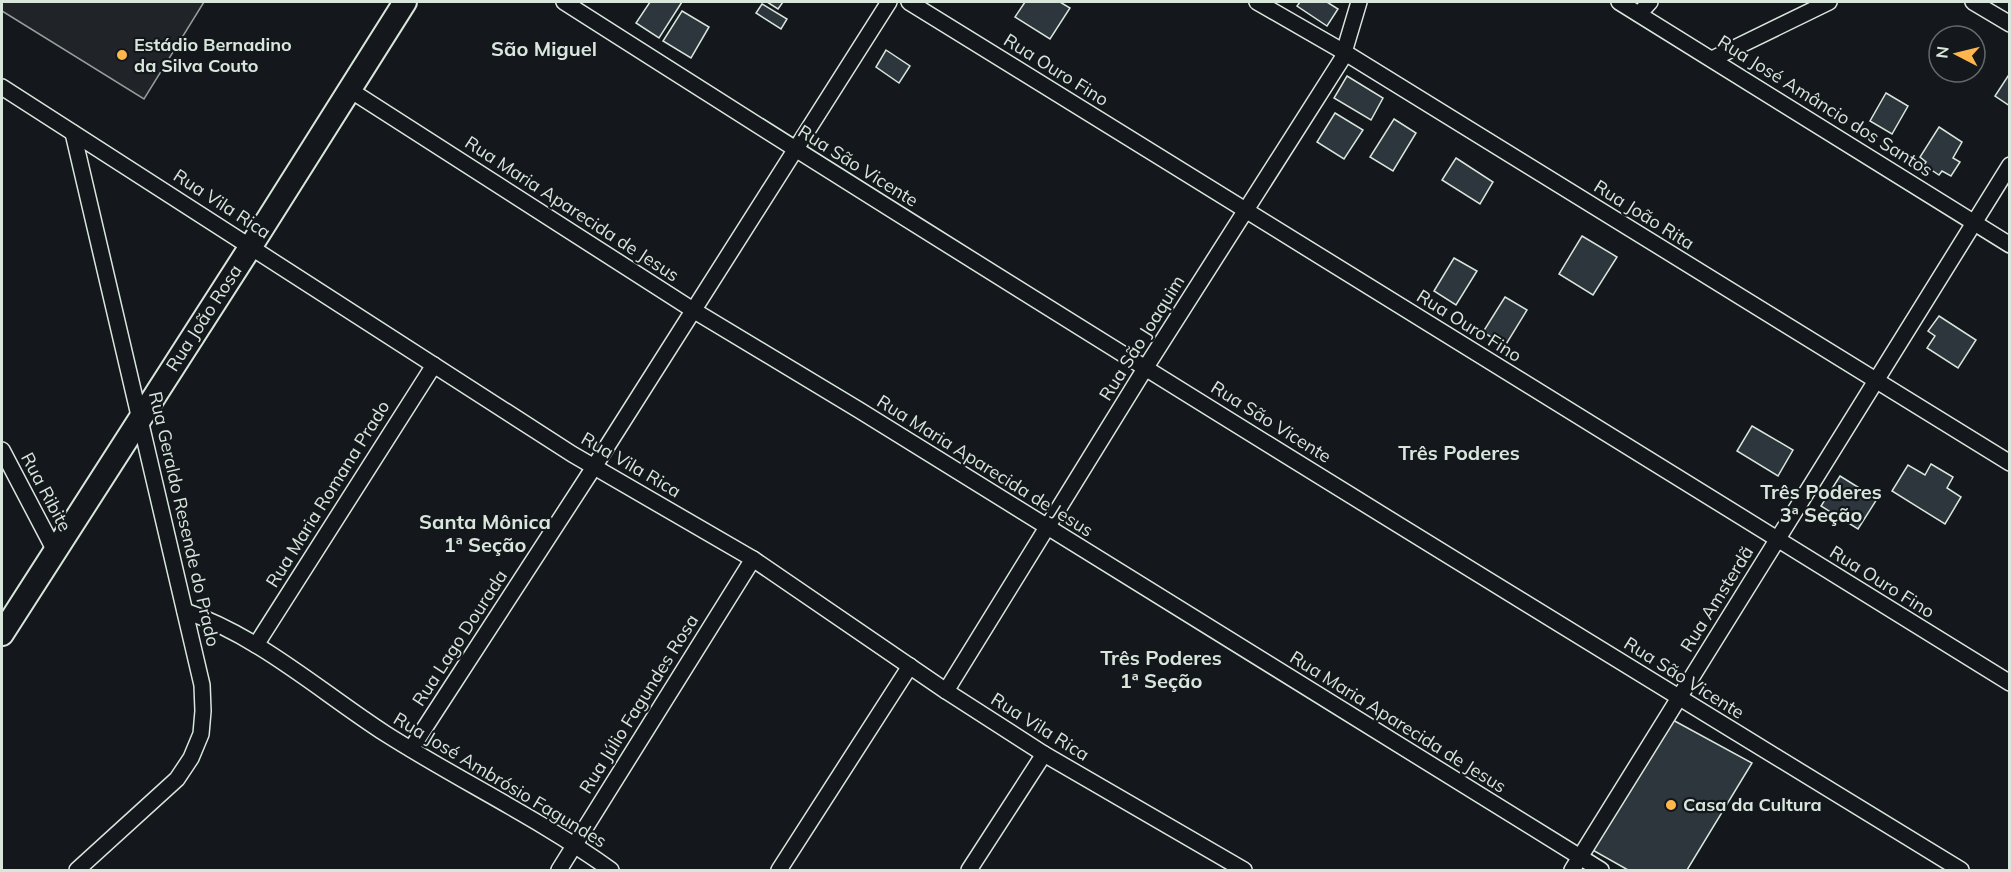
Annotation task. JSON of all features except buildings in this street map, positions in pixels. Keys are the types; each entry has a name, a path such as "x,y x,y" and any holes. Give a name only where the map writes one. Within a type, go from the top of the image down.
{"main road":[{"name":"Rua João Rosa","path":"2,634 405,2"}],"street":[{"name":"Rua São Vicente","path":"564,2 795,150 1679,698 1962,870"},
{"name":"Rua Lago Dourada","path":"411,749 594,467 889,2"},
{"name":"Rua Ouro Fino","path":"909,2 2010,683"},
{"name":"Rua João Rita","path":"1257,2 1344,52 2010,464"},
{"name":"Rua São Joaquim","path":"946,691 1146,367 1337,67 1344,52 1359,2"},
{"name":"Rua José Amâncio dos Santos","path":"1618,2 1712,58 2010,245"},
{"path":"1639,14 1650,2"},
{"path":"1712,58 1829,2"},
{"path":"1973,2 2010,24"},
{"name":"Rua Vila Rica","path":"2,87 594,467 753,559 946,691 1044,754 1244,870"},
{"name":"Rua Maria Aparecida de Jesus","path":"350,90 693,310 1047,527 1576,864 1601,870"},
{"name":"Rua Geraldo Resende do Prado","path":"73,133 202,685 203,711 201,734 191,758 177,779 77,870"},
{"name":"Rua Amsterdã","path":"1576,864 2010,165"},
{"name":"Rua Maria Romana Prado","path":"256,645 434,364"},
{"name":"Rua Ribite","path":"2,450 55,551"},
{"name":"Rua Júlio Fagundes Rosa","path":"559,870 753,559"},
{"name":"Rua José Ambrósio Fagundes","path":"185,611 223,625 256,645 411,749 575,844 611,870"},
{"path":"779,870 910,666"},
{"path":"969,870 1044,754"}],"shaded area":[{"name":"Estádio Bernadino da Silva Couto","path":"2,2 204,2 144,99 2,11"}],"place":[{"name":"Estádio Bernadino da Silva Couto","path":"122,55"},
{"name":"Casa da Cultura","path":"1671,805"}],"district":[{"name":"São Miguel","path":"544,49"},
{"name":"Três Poderes","path":"1459,453"},
{"name":"Três Poderes 3ª Seção","path":"1821,504"},
{"name":"Santa Mônica 1ª Seção","path":"485,534"},
{"name":"Três Poderes 1ª Seção","path":"1161,670"}]}
